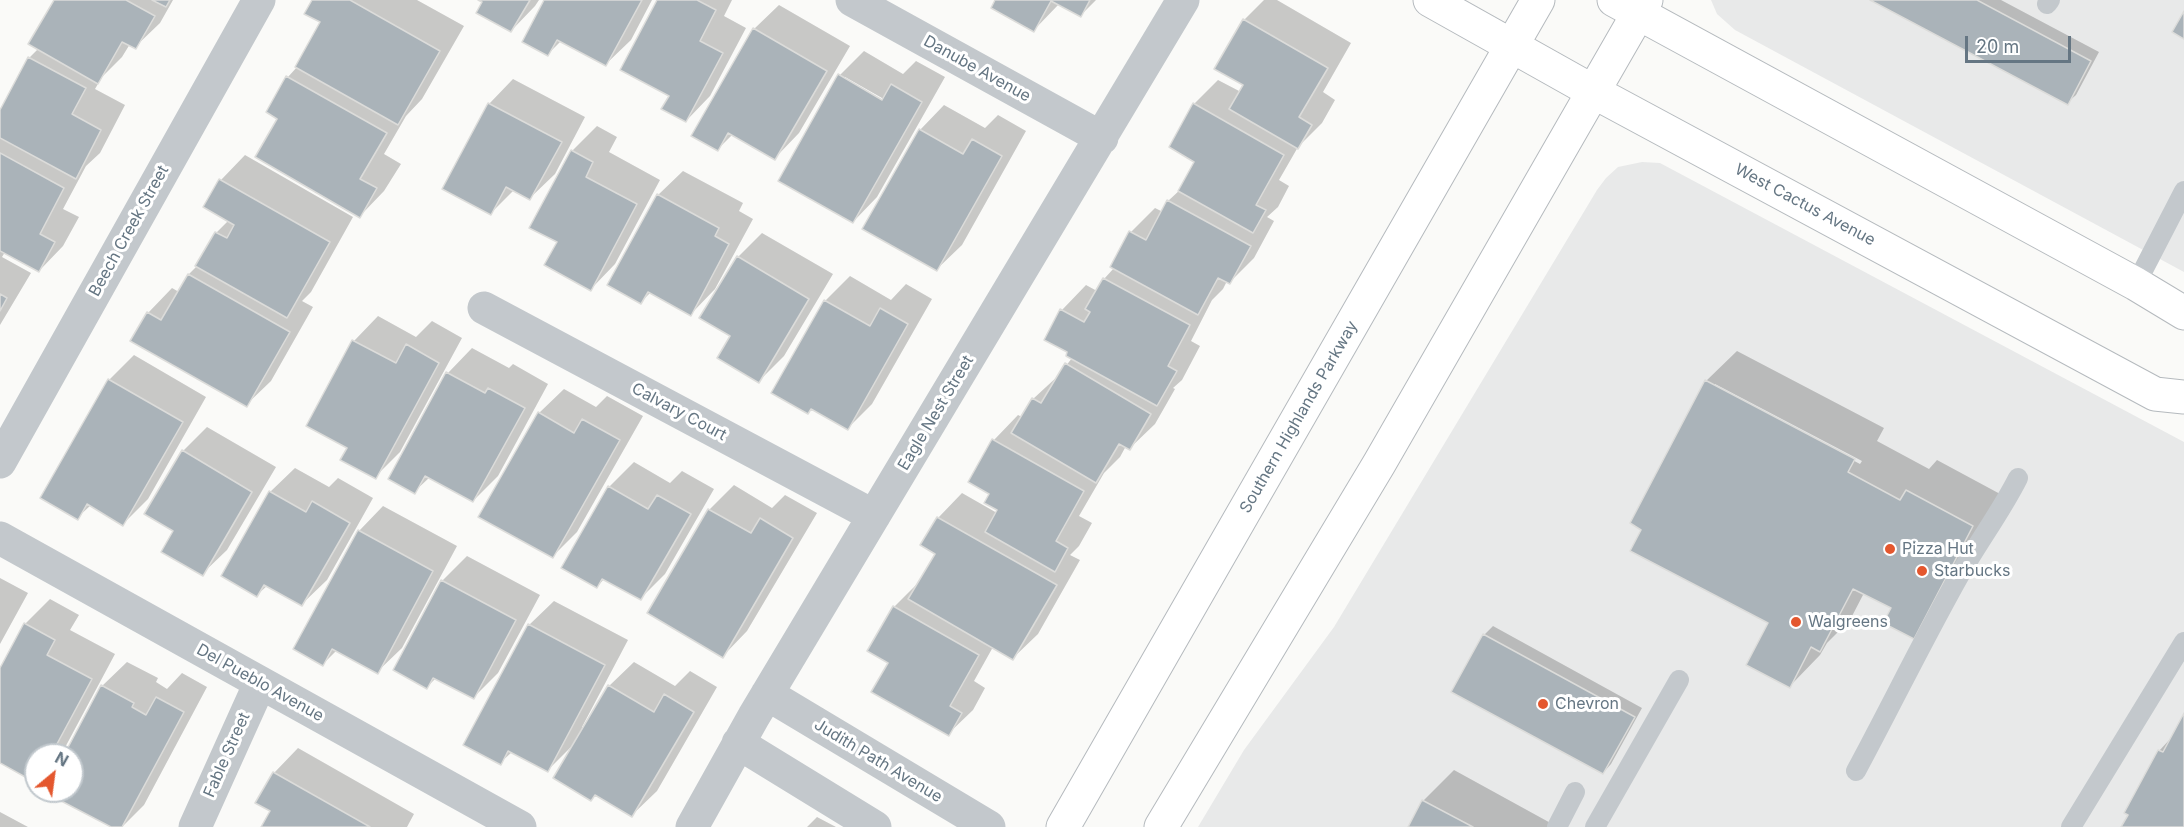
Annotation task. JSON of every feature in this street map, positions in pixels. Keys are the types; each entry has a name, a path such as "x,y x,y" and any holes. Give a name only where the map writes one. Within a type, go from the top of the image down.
{"main road":[{"name":"West Cactus Avenue","path":"1430,0 1594,92 2155,394 2184,397"},
{"name":"Southern Highlands Parkway","path":"1063,827 1537,3"},
{"path":"1161,827 1356,502 1594,92 1616,52 1633,5 2136,284 2184,313"}],"street":[{"name":"Beech Creek Street","path":"0,462 259,0"},
{"name":"Danube Avenue","path":"852,0 1102,138"},
{"name":"Eagle Nest Street","path":"692,827 767,694 1183,0"},
{"name":"Calvary Court","path":"484,308 874,516"},
{"name":"Del Pueblo Avenue","path":"0,538 520,827"},
{"name":"Fable Street","path":"195,827 260,683"},
{"name":"Judith Path Avenue","path":"767,694 989,827"},
{"path":"738,743 875,827"}],"lane":[{"path":"2136,284 2184,191"},
{"path":"1856,771 1958,577 1983,534 2004,505 2018,478"},
{"path":"2071,827 2184,642"},
{"path":"1595,827 1679,680"},
{"path":"1557,827 1575,792"}],"shaded area":[{"path":"1711,0 2184,0 2184,272 1735,30 1717,14"},
{"path":"1642,162 1660,163 2184,442 2184,827 1198,827 1244,750 1334,627 1597,190 1618,167"}],"building":[{"path":"54,0 126,0 155,16 136,49 122,42 98,84 28,44"},
{"path":"152,0 170,0 166,7"},
{"path":"312,0 350,0 440,51 398,125 295,67 320,22 304,14"},
{"path":"478,0 530,0 511,32 476,13 482,2"},
{"path":"544,0 642,0 606,66 557,40 548,56 522,42"},
{"path":"657,0 697,0 716,10 700,41 723,53 686,122 661,109 669,96 620,70"},
{"path":"995,0 1090,0 1081,17 1051,1 1034,32 991,8"},
{"path":"1870,0 1977,0 2091,61 2068,105"},
{"path":"2184,11 2184,39 2172,32"},
{"path":"1243,19 1328,68 1299,117 1312,125 1298,149 1229,109 1243,85 1214,69"},
{"path":"753,28 827,71 775,160 728,133 718,151 691,136"},
{"path":"28,57 86,88 72,114 101,130 76,179 0,138 0,110"},
{"path":"838,74 882,100 891,84 922,102 853,223 778,181"},
{"path":"286,76 387,133 360,179 377,188 360,218 255,157 277,119 266,112"},
{"path":"488,103 562,142 530,200 506,187 491,215 442,189"},
{"path":"1193,103 1284,155 1256,205 1266,210 1253,233 1178,191 1194,162 1169,147"},
{"path":"919,129 963,154 972,139 1002,156 937,271 862,229"},
{"path":"571,150 593,162 586,177 637,204 591,291 544,265 557,242 529,228"},
{"path":"0,153 64,188 40,234 55,242 39,272 0,251"},
{"path":"219,179 330,242 287,318 195,266 215,232 227,238 234,225 203,207"},
{"path":"657,194 719,228 715,236 729,244 691,316 648,292 641,304 607,285"},
{"path":"1167,200 1251,246 1230,284 1218,278 1198,315 1110,267 1129,231 1146,240"},
{"path":"737,256 809,299 759,383 717,358 730,336 699,318"},
{"path":"188,274 290,332 247,407 130,341 147,312 161,320"},
{"path":"1103,278 1190,325 1168,366 1177,371 1157,406 1066,356 1067,352 1044,340 1060,309 1084,322 1090,312 1085,309"},
{"path":"0,294 7,298 0,311"},
{"path":"824,300 870,326 880,308 908,324 848,430 811,409 808,414 771,393"},
{"path":"352,340 396,363 406,344 439,363 376,479 340,460 347,448 306,426"},
{"path":"1065,363 1151,414 1130,450 1119,444 1096,483 1011,433 1032,398 1041,403"},
{"path":"446,372 485,393 488,388 525,408 473,502 425,476 415,494 388,479"},
{"path":"108,379 183,422 123,526 87,504 78,520 40,498"},
{"path":"1705,380 1855,459 1848,472 1900,500 1906,490 1973,526 1914,639 1883,623 1891,608 1853,589 1820,652 1811,647 1790,688 1746,665 1768,623 1630,551 1641,530 1630,523"},
{"path":"538,412 574,433 582,419 620,440 553,558 478,517"},
{"path":"992,439 1084,491 1056,541 1068,548 1055,572 985,532 997,510 984,503 989,494 968,482"},
{"path":"182,450 252,492 203,576 161,552 173,531 144,514"},
{"path":"608,486 648,509 657,495 691,514 641,600 602,579 597,588 561,568"},
{"path":"269,491 306,512 312,501 350,523 302,606 264,585 257,597 221,576"},
{"path":"708,509 751,533 760,518 793,538 723,658 647,613"},
{"path":"937,517 1057,585 1013,660 908,599 935,554 920,545"},
{"path":"358,530 433,571 378,674 332,649 323,666 293,649"},
{"path":"441,580 516,620 474,699 433,678 427,689 393,670"},
{"path":"893,606 979,655 950,706 962,713 949,736 871,692 888,663 867,651"},
{"path":"24,623 55,640 47,655 92,679 57,743 24,743 24,776 0,763 0,668"},
{"path":"528,624 605,665 548,772 508,751 501,765 463,745"},
{"name":"Chevron","path":"1483,634 1635,717 1603,774 1451,692"},
{"path":"101,685 134,703 132,707 146,715 156,697 184,712 122,827 111,827 65,803 84,803 84,743 70,743"},
{"path":"608,685 654,712 664,694 694,712 632,817 595,795 591,801 553,778"},
{"path":"2184,713 2184,827 2121,827 2128,815 2124,813 2158,750 2163,752"},
{"path":"273,772 370,827 261,827 270,811 255,803"},
{"path":"1422,800 1473,827 1408,827"}],"place":[{"name":"Pizza Hut","path":"1890,549"},
{"name":"Starbucks","path":"1922,571"},
{"name":"Walgreens","path":"1796,622"},
{"name":"Chevron","path":"1543,704"}]}
